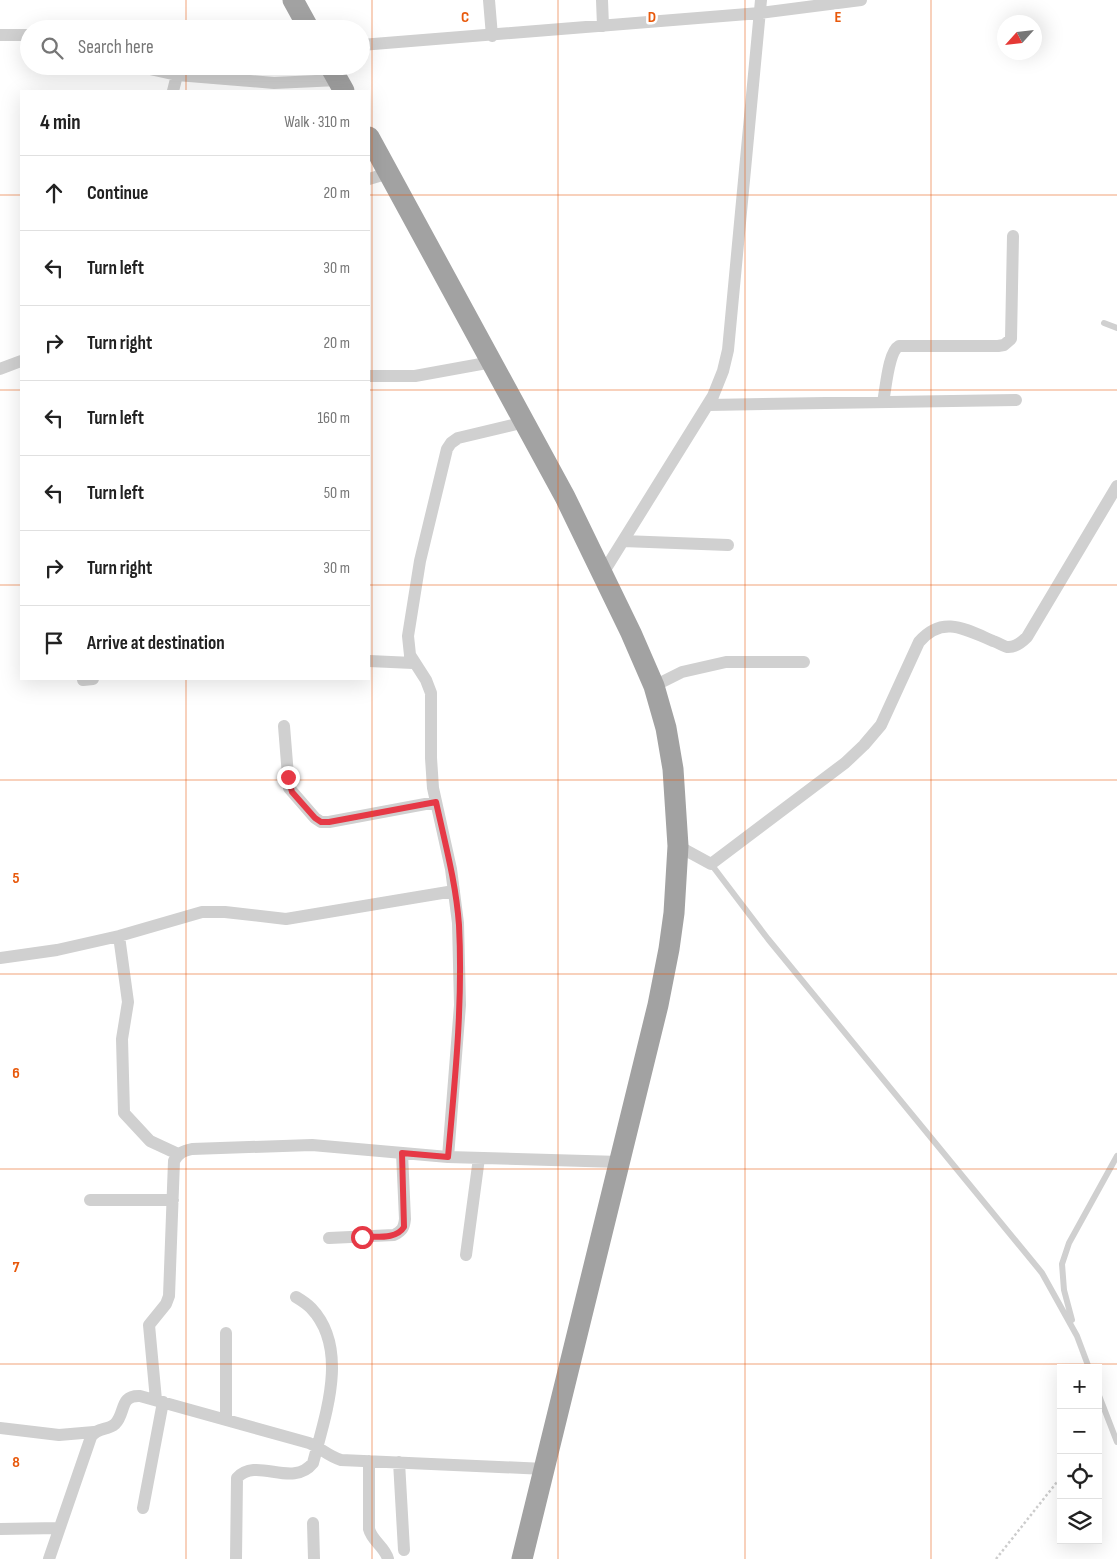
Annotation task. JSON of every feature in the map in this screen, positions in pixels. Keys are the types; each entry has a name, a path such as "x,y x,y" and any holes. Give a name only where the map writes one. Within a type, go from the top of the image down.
{"highway":[{"path":"292,0 304,20"},
{"path":"370,140 379,176 492,362 603,573 654,686 666,728 671,760 678,846 674,913 669,949 658,1005 522,1559"}],"street":[{"path":"489,0 492,36"},
{"path":"602,0 603,26"},
{"path":"370,44 603,26 760,6 861,0"},
{"path":"603,573 708,405 723,371 728,350 760,6"},
{"path":"0,35 20,36"},
{"path":"173,90 177,75 274,83 337,79"},
{"path":"883,402 892,355 899,346 998,346 1009,342 1011,339 1013,236"},
{"path":"0,369 20,361"},
{"path":"370,376 415,376 492,362"},
{"path":"708,405 1016,400"},
{"path":"448,1157 460,1005 458,923 451,869 436,802 431,758 431,692 426,680 413,663 408,648 408,636 420,561 447,449 458,438 525,422"},
{"path":"678,846 711,864 845,763 881,725 919,642 926,633 936,628 947,626 960,627 1007,647 1018,645 1027,637 1117,486"},
{"path":"623,541 728,545"},
{"path":"370,661 413,663"},
{"path":"654,686 682,672 726,662 804,662"},
{"path":"284,726 289,788 315,818 321,822 436,802"},
{"path":"0,958 57,950 119,936 202,912 225,912 286,919 454,891"},
{"path":"119,936 128,1002 122,1039 124,1114 150,1141 178,1154"},
{"path":"143,1508 159,1401 149,1325 166,1304 169,1296 174,1161 178,1154 192,1149 312,1145 448,1157 620,1162"},
{"path":"329,1238 394,1235 401,1232 405,1219 402,1153"},
{"path":"466,1255 479,1158"},
{"path":"90,1200 173,1200"},
{"path":"236,1559 237,1478 242,1472 250,1470 294,1474 302,1472 313,1463 331,1387 332,1353 328,1336 311,1308 296,1297"},
{"path":"226,1333 226,1420"},
{"path":"0,1428 59,1434 94,1432 114,1426 127,1399 132,1396 159,1401 317,1446 332,1457 341,1460 545,1469"},
{"path":"49,1559 94,1432"},
{"path":"369,1461 370,1536 383,1549 388,1559"},
{"path":"399,1462 404,1550"},
{"path":"313,1523 314,1559"},
{"path":"0,1529 59,1528"}],"lane":[{"path":"1104,323 1117,328"},
{"path":"711,864 768,939 1042,1273 1078,1336"},
{"path":"1088,1364 1064,1290 1062,1264 1069,1243 1117,1156"},
{"path":"1102,1403 1117,1442"}],"path":[{"path":"996,1559 1057,1482"}],"route":[{"path":"288,777 289,788 315,818 321,822 436,802 451,869 458,923 460,1005 448,1157 402,1153 404,1227 401,1232 394,1235 362,1237"}]}
